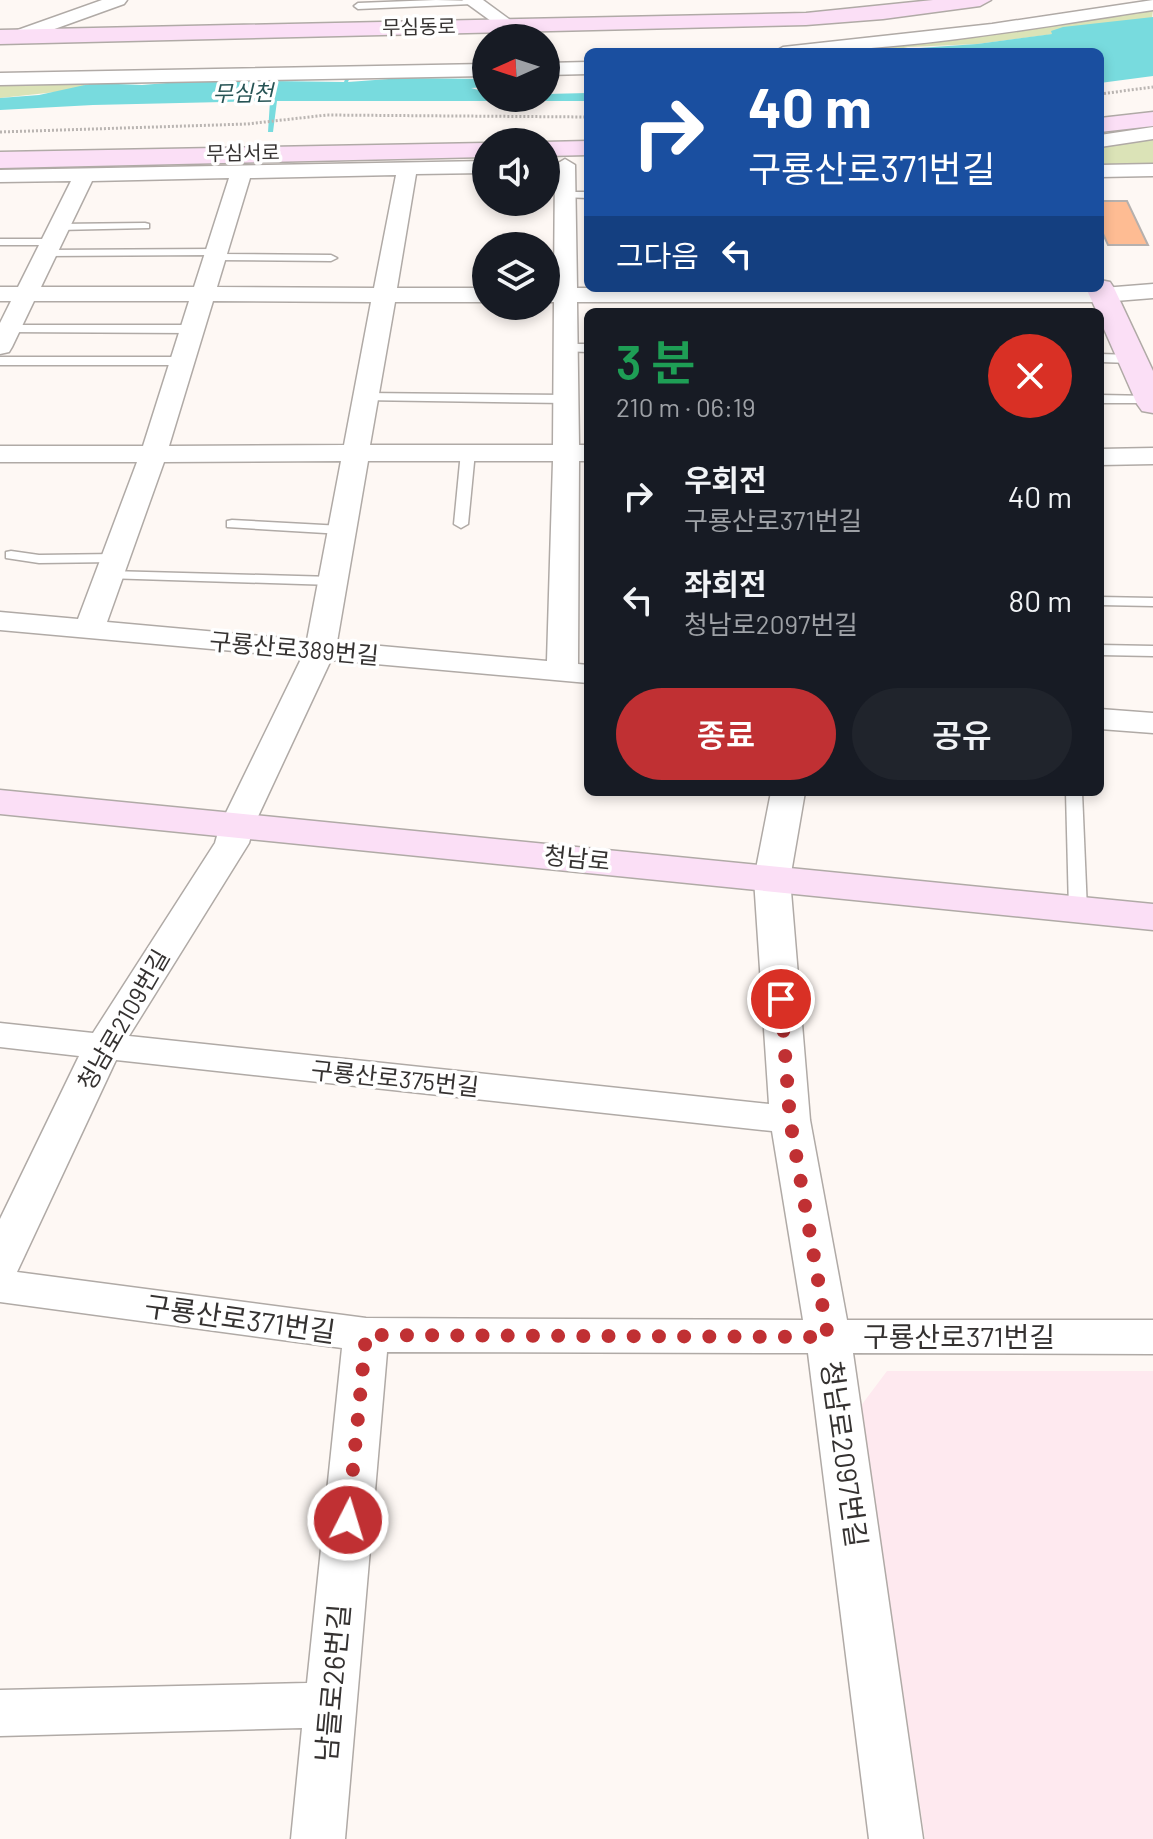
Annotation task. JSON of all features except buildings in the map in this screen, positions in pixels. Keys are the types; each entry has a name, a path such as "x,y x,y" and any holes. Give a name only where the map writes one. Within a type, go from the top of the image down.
{"street":[{"path":"9,36 69,20 118,0"},
{"name":"무심동로","path":"558,24 806,19 980,0"},
{"path":"467,1 506,24"},
{"path":"819,48 992,29 1153,5"},
{"name":"무심동로","path":"9,36 472,26"},
{"path":"560,69 584,68"},
{"path":"0,79 472,70"},
{"path":"1104,125 1153,119"},
{"path":"1104,141 1153,135"},
{"name":"무심서로","path":"0,160 472,150"},
{"path":"560,278 576,224 576,195 561,161 584,150"},
{"path":"0,174 472,167"},
{"name":"청남로2109번길","path":"0,1264 102,1048 232,843 237,825 320,652 407,169"},
{"path":"90,628 154,453 242,170"},
{"path":"1104,171 1153,170"},
{"path":"4,335 85,173"},
{"path":"1104,292 1153,291"},
{"path":"560,295 925,298 1102,292 1152,402"},
{"path":"0,294 472,295"},
{"path":"560,308 576,348 566,399 577,453 575,673"},
{"path":"0,454 577,453"},
{"path":"1104,457 1153,456"},
{"name":"구룡산로389번길","path":"0,621 575,673"},
{"path":"1104,719 1153,723"},
{"name":"청남로2097번길","path":"787,796 772,879 790,1120 828,1337 896,1839"},
{"name":"청남로","path":"0,802 1153,917"},
{"name":"구룡산로375번길","path":"0,1035 790,1120"},
{"name":"구룡산로371번길","path":"0,1286 366,1335 1153,1337"},
{"name":"남들로26번길","path":"318,1839 366,1335"},
{"path":"0,1713 331,1705"}],"lane":[{"path":"358,9 448,7 467,1"},
{"path":"0,242 51,241 145,226"},
{"path":"51,241 127,252 331,258"},
{"path":"4,335 102,329 191,329"},
{"path":"1104,358 1132,359"},
{"path":"0,361 181,361"},
{"path":"365,397 566,399"},
{"path":"1104,399 1152,402"},
{"path":"461,524 468,452"},
{"path":"232,524 277,524 294,529 342,530"},
{"path":"11,555 214,578 333,581"},
{"path":"1104,601 1153,602"},
{"path":"1104,650 1153,651"},
{"path":"1074,796 1078,910"}],"path":[{"path":"1104,93 1153,87"},
{"path":"0,132 209,126 327,115 584,117"}],"shaded area":[{"path":"887,1371 1153,1371 1153,1839 925,1839 860,1407"}],"green space":[{"path":"1153,10 1152,19 1078,26 1054,34 977,44 860,48"},
{"path":"84,82 84,89 0,98 0,84"},
{"path":"1153,140 1153,167 1104,168 1104,145"}],"water":[{"path":"1153,17 1153,76 1104,82 1104,48 919,48 1052,34 1051,31"},
{"name":"무심천","path":"346,77 350,77 348,82 402,78 472,79 472,101 277,101 273,132 268,132 270,101 0,110 0,98 39,95 94,83 142,85 204,80 344,82"},
{"path":"584,93 584,101 560,101 560,94"}],"route":[{"path":"348,1520 366,1335 828,1337 790,1120 781,999"}]}
